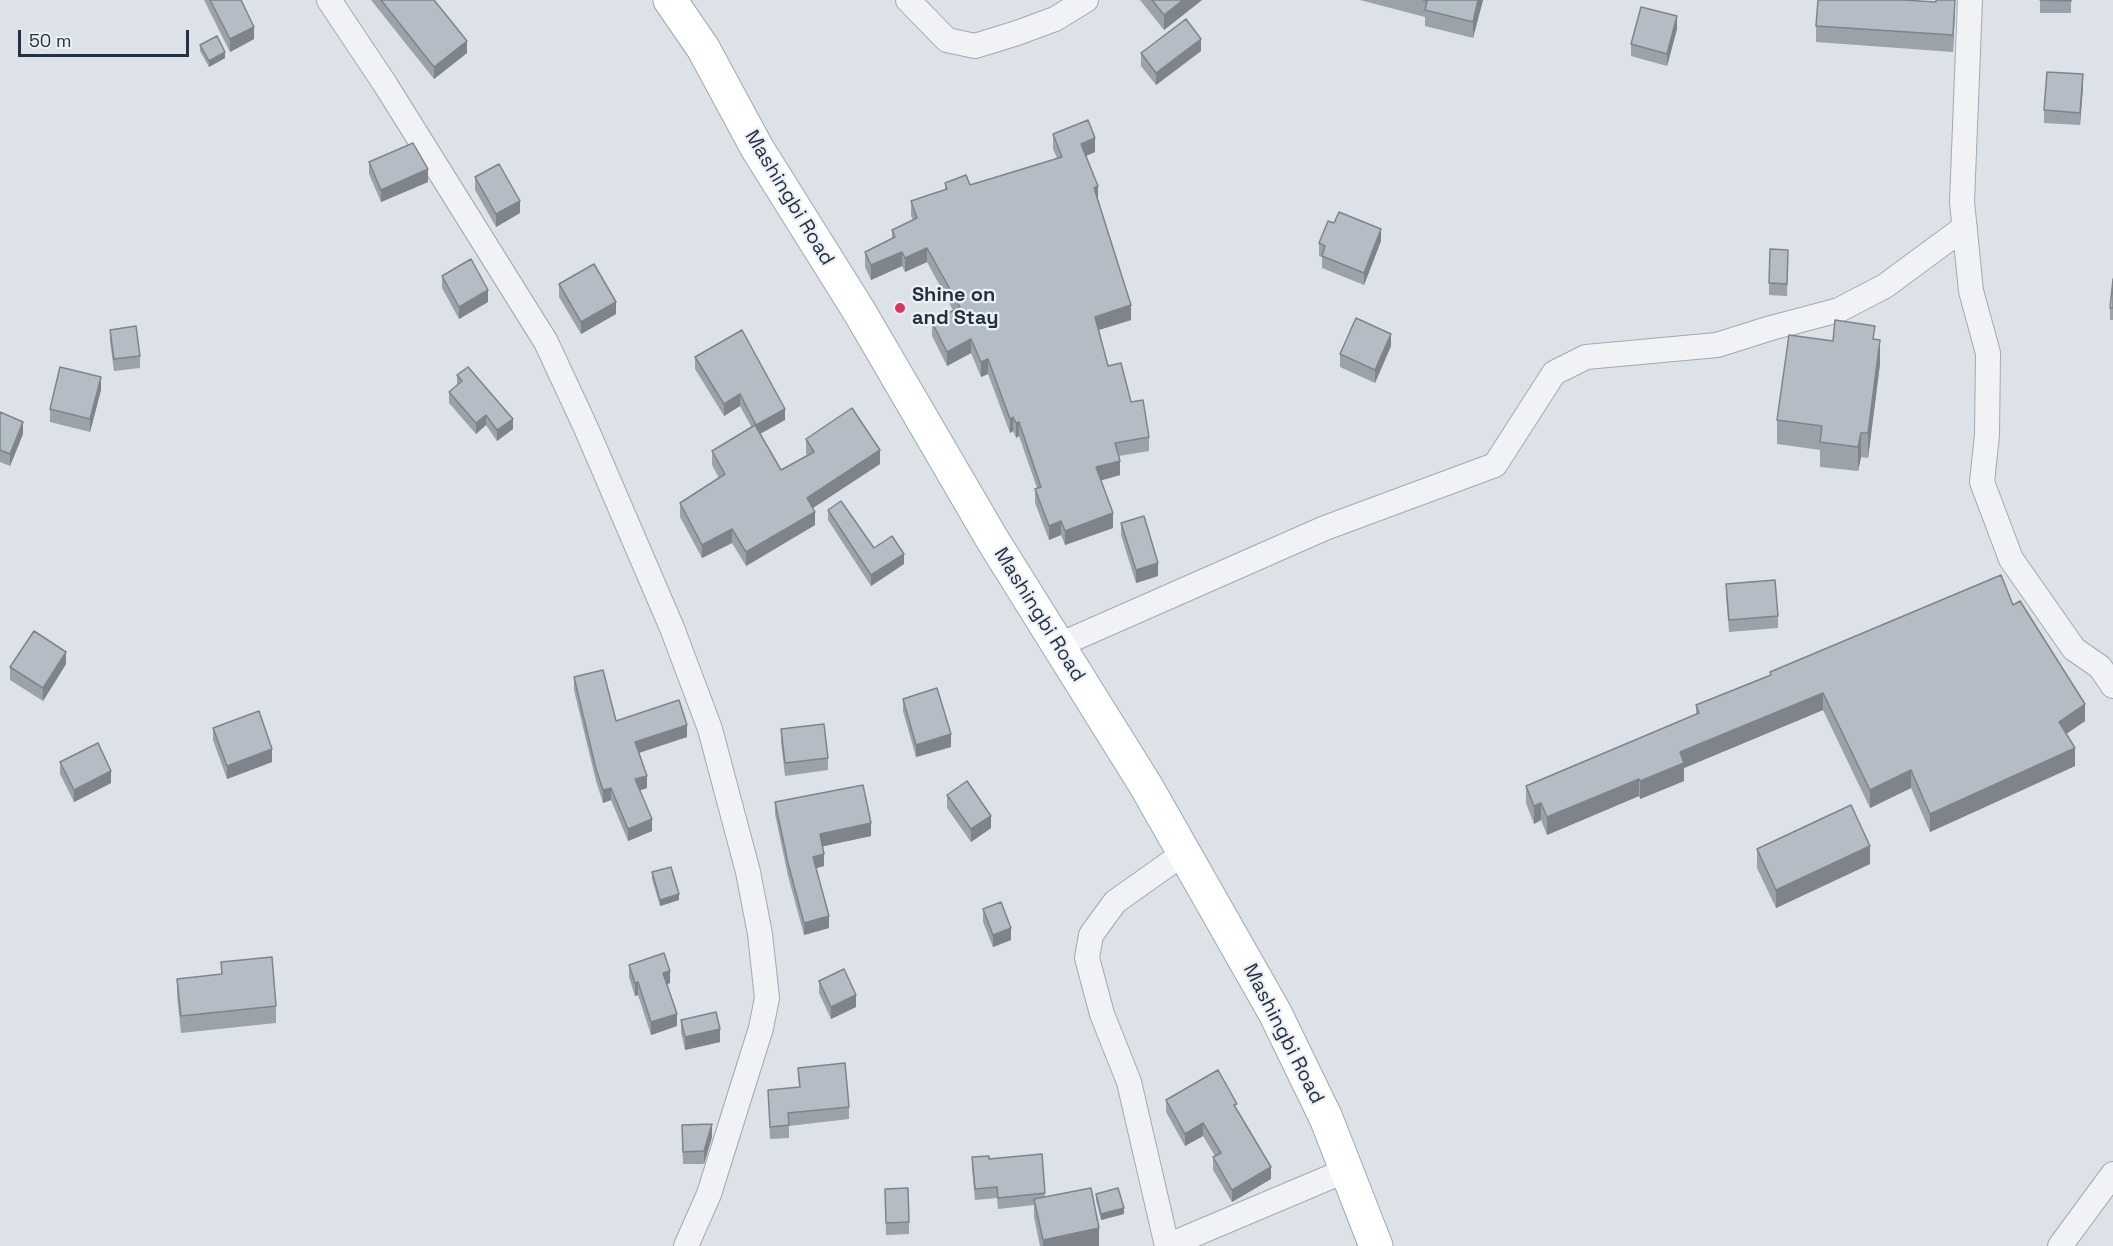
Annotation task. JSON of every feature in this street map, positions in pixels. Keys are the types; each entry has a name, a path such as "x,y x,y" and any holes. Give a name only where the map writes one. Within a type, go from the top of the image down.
{"main road":[{"name":"Mashingbi Road","path":"670,0 703,48 757,148 859,311 1057,646 1146,786 1275,1013 1326,1118 1376,1246"}],"street":[{"path":"330,0 546,342 586,428 672,628 710,729 748,872 760,934 767,998 761,1028 709,1194 686,1246"},
{"path":"908,0 947,40 975,46 1055,18 1086,0"},
{"path":"1970,0 1962,202 1971,291 1988,353 1987,435 1982,482 2011,559 2074,649 2100,667 2113,686"},
{"path":"1057,646 1324,528 1495,465 1554,373 1586,357 1717,345 1839,310 1885,286 1965,227"},
{"path":"1184,853 1115,902 1091,935 1088,958 1102,1014 1130,1082 1167,1246 1347,1170"},
{"path":"2060,1246 2111,1181"}],"building":[{"path":"210,0 241,0 254,27 230,39"},
{"path":"381,0 434,0 467,41 434,67"},
{"path":"1152,0 1183,0 1164,15"},
{"path":"1423,0 1478,0 1473,22 1425,10 1427,1"},
{"path":"1818,0 1936,2 1936,0 1955,0 1953,35 1816,26"},
{"path":"1641,7 1677,16 1667,54 1631,44"},
{"path":"1186,19 1201,39 1156,73 1141,53"},
{"path":"217,36 225,52 209,61 200,45"},
{"path":"2047,72 2083,74 2080,113 2044,110"},
{"path":"1088,120 1095,138 1081,144 1098,186 1094,188 1131,305 1095,317 1108,366 1121,363 1131,402 1143,400 1149,437 1115,443 1120,461 1096,467 1113,513 1065,531 1061,521 1049,526 1035,489 1041,487 1019,422 1016,423 1013,417 1010,419 988,359 981,362 971,339 947,352 932,322 960,307 927,248 905,258 902,252 871,265 865,252 895,237 892,230 917,218 911,201 947,189 945,183 966,175 970,185 1062,157 1053,134"},
{"path":"413,143 428,169 381,190 369,162"},
{"path":"499,164 520,201 496,214 475,177"},
{"path":"1339,212 1381,229 1364,273 1322,256 1325,246 1319,243 1328,221 1334,223"},
{"path":"1770,249 1788,250 1787,284 1769,283"},
{"path":"471,259 488,290 459,307 442,276"},
{"path":"594,264 616,302 581,322 559,284"},
{"path":"2113,279 2113,308 2110,308"},
{"path":"1356,318 1391,334 1375,370 1340,354"},
{"path":"1835,320 1875,326 1873,339 1880,340 1868,433 1861,433 1858,447 1820,442 1822,426 1777,420 1789,335 1833,341"},
{"path":"136,326 140,356 114,359 110,330"},
{"path":"742,330 785,409 756,425 740,394 724,404 695,357"},
{"path":"60,367 101,377 90,419 50,409"},
{"path":"468,367 513,419 497,430 486,415 476,423 449,392 462,381 457,375"},
{"path":"852,408 880,450 807,498 815,512 746,552 732,529 702,545 680,503 725,474 712,451 755,425 781,470 814,452 806,439"},
{"path":"0,412 23,422 10,454 0,450"},
{"path":"841,501 874,548 892,536 904,554 871,575 828,510"},
{"path":"1144,516 1158,563 1136,570 1121,523"},
{"path":"2001,575 2013,605 2020,601 2085,704 2059,722 2075,748 1930,814 1911,770 1870,790 1823,693 1680,752 1684,763 1640,781 1639,779 1547,817 1541,803 1534,806 1526,786 1699,713 1696,705 1771,675 1770,672"},
{"path":"1775,580 1778,616 1729,620 1726,584"},
{"path":"34,631 66,652 43,688 10,667"},
{"path":"603,670 616,721 679,700 687,725 635,742 647,776 635,779 652,819 628,829 611,788 603,790 574,677"},
{"path":"937,688 951,734 916,745 903,699"},
{"path":"259,711 272,749 227,766 213,728"},
{"path":"824,724 828,758 785,763 781,729"},
{"path":"98,743 111,771 74,790 60,762"},
{"path":"967,781 991,816 971,829 947,795"},
{"path":"863,785 871,823 820,834 824,854 813,857 829,916 804,923 775,802"},
{"path":"1851,805 1870,846 1776,890 1757,849"},
{"path":"671,867 679,894 660,900 652,872"},
{"path":"1001,902 1011,928 993,935 983,909"},
{"path":"664,953 670,971 663,973 677,1014 651,1022 638,982 635,983 629,965"},
{"path":"272,957 276,1006 181,1016 177,979 222,974 221,962"},
{"path":"844,969 856,995 831,1007 819,981"},
{"path":"716,1012 720,1029 685,1037 681,1020"},
{"path":"845,1063 849,1107 788,1113 789,1125 770,1127 768,1090 800,1087 798,1068"},
{"path":"1218,1070 1237,1104 1234,1105 1271,1167 1232,1190 1213,1157 1221,1153 1203,1123 1185,1134 1166,1100"},
{"path":"712,1124 704,1151 683,1152 682,1125"},
{"path":"1042,1154 1045,1193 998,1198 997,1187 975,1189 972,1157 989,1156 989,1159"},
{"path":"908,1188 909,1222 886,1223 885,1189"},
{"path":"1091,1188 1099,1228 1043,1240 1034,1199"},
{"path":"1118,1188 1124,1208 1101,1214 1096,1194"}],"place":[{"name":"Shine on and Stay","path":"900,308"}]}
